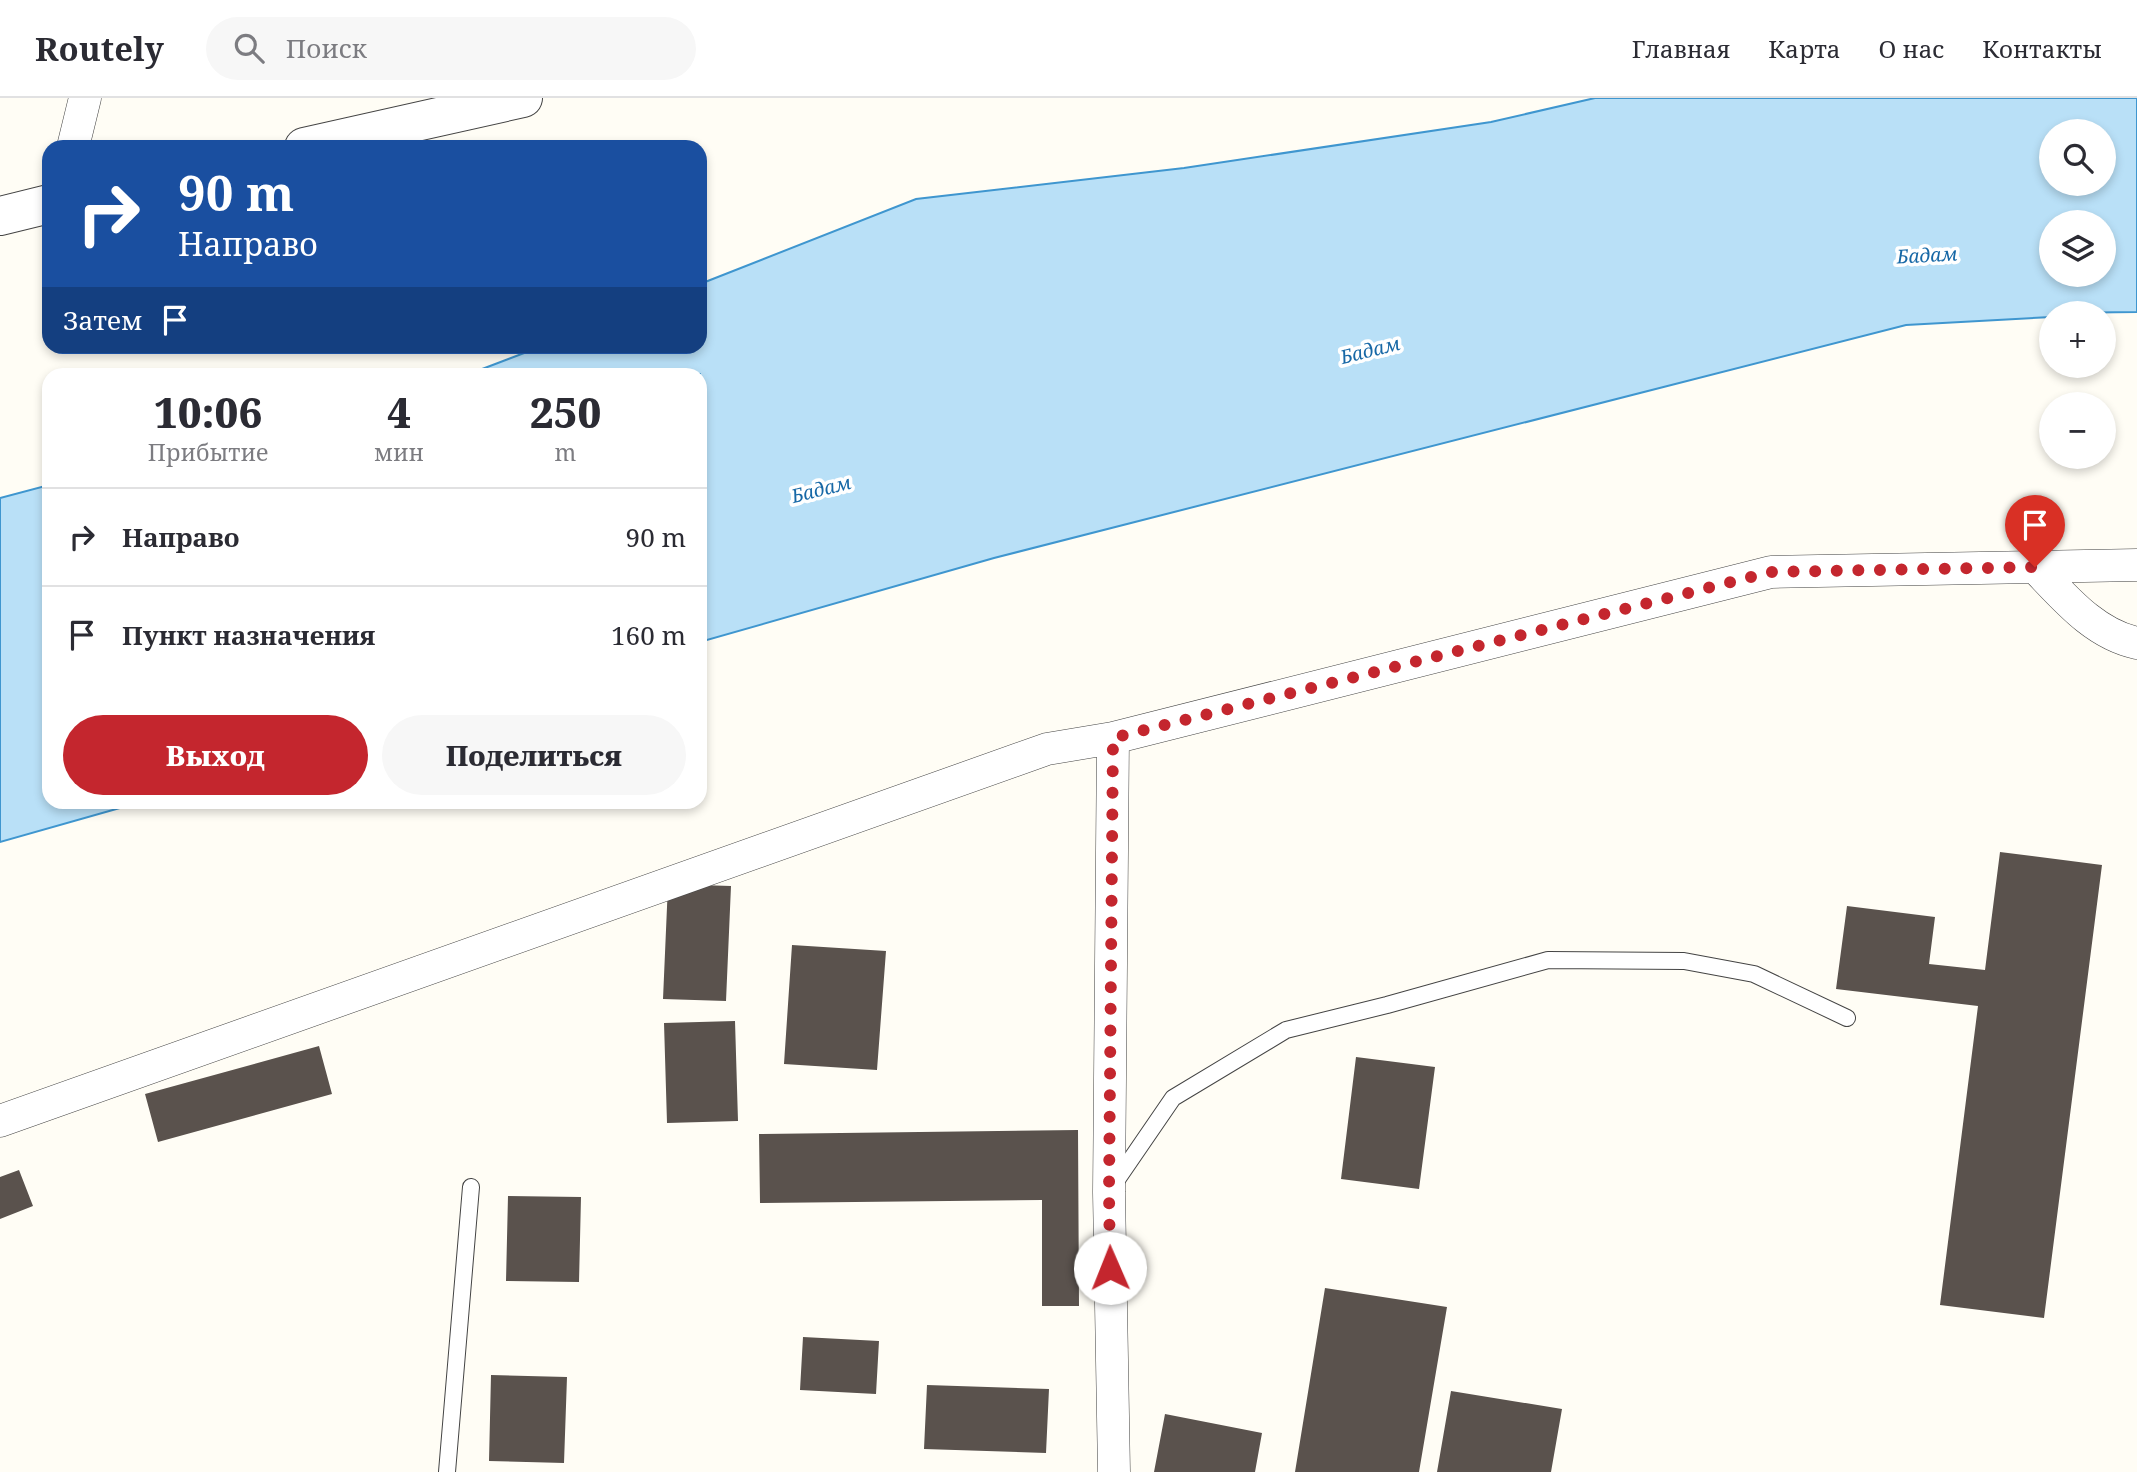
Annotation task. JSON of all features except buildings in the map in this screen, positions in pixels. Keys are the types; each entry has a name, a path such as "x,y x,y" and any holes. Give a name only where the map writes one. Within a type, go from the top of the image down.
{"street":[{"path":"75,140 85,98"},
{"path":"331,140 466,105 523,98"},
{"path":"0,216 42,206"},
{"path":"0,1121 1047,749 1113,738 1771,572 2137,565"},
{"path":"2035,567 2082,616 2125,640 2137,643"},
{"path":"1113,738 1109,1192 1114,1472"}],"lane":[{"path":"1109,1192 1173,1098 1286,1030 1548,960 1684,961 1754,974 1847,1018"},
{"path":"447,1472 471,1187"}],"water":[{"name":"Бадам","path":"1595,98 2137,98 2137,312 2116,312 2116,301 2039,301 2039,318 1906,325 994,558 707,640 707,368 485,368 522,354 707,354 707,281 916,199 1184,168 1491,122"},
{"path":"42,487 42,809 116,809 0,842 0,498"}],"route":[{"path":"1110,1268 1113,738 1771,572 2035,567"}]}
